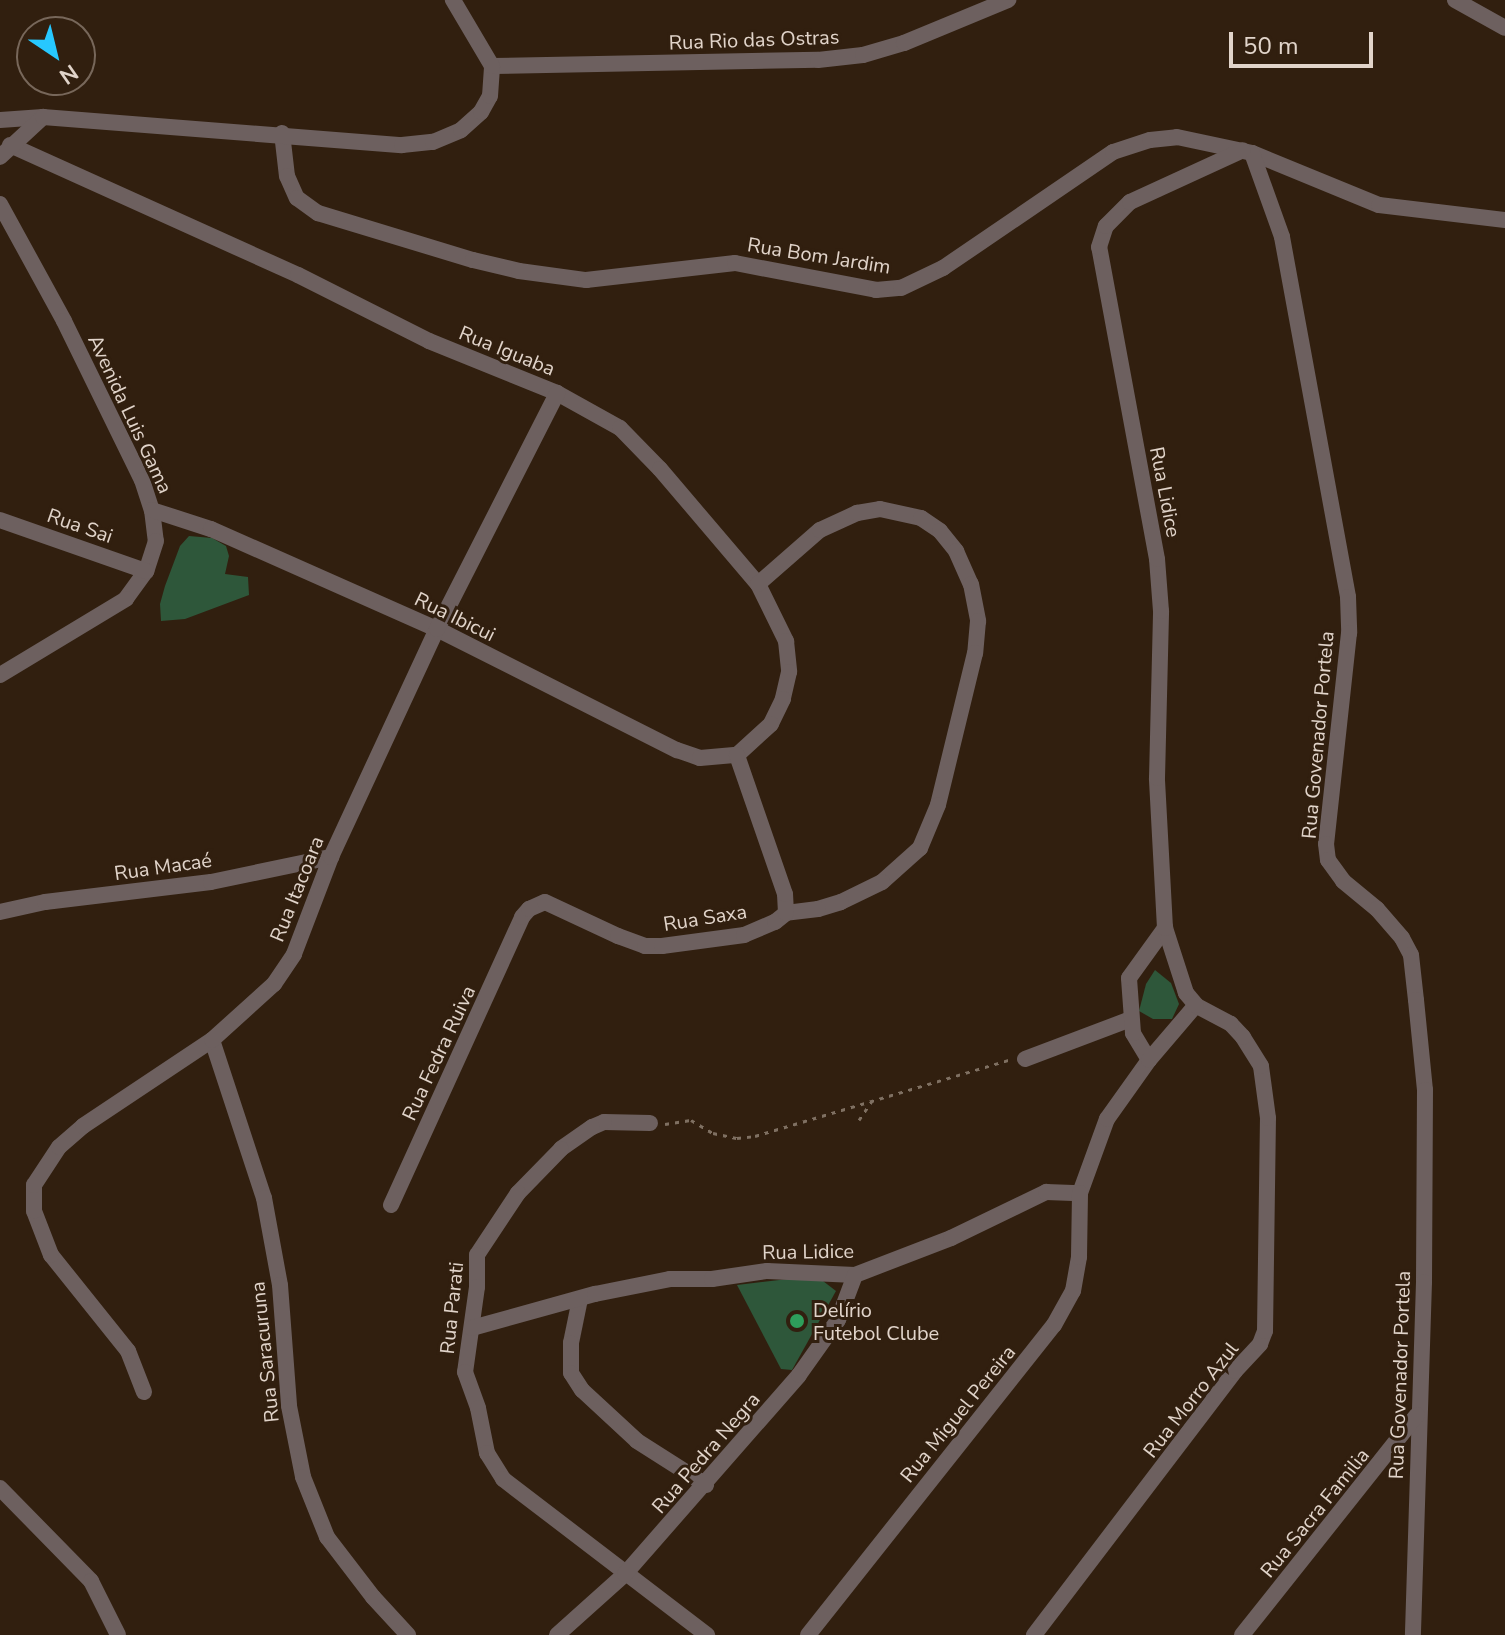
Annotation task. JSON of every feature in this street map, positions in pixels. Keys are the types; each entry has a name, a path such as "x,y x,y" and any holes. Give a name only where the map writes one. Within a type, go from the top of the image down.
{"street":[{"path":"0,120 43,117 282,133 402,145 433,142 461,130 481,112 490,96 492,66 453,0"},
{"name":"Rua Rio das Ostras","path":"492,66 848,57 904,43 1008,0"},
{"path":"1455,0 1505,28"},
{"path":"5,151 43,117"},
{"name":"Rua Bom Jardim","path":"282,133 287,176 304,206 473,260 519,271 586,280 735,263 876,290 901,288 943,268 1113,152 1150,140 1177,137 1247,151 1370,202 1425,213 1505,220"},
{"name":"Rua Iguaba","path":"5,151 298,275 429,341 557,393 620,428 660,469 758,584 786,641 789,672 783,699 771,724 737,755"},
{"name":"Rua Lidice","path":"1191,999 1165,928 1157,778 1161,611 1157,559 1099,247 1106,226 1130,202 1247,151"},
{"name":"Rua Govenador Portela","path":"1247,151 1282,237 1343,554 1348,597 1349,633 1326,844 1328,860 1343,881 1392,924 1411,955 1425,1090 1424,1282 1417,1415 1417,1580 1413,1635"},
{"name":"Avenida Luis Gama","path":"0,204 64,321 142,480 152,510 156,541 146,571 126,599 0,675"},
{"name":"Rua Itacoara","path":"144,1392 128,1351 51,1255 34,1211 34,1185 59,1147 83,1126 212,1040 251,1007 281,974 294,954 331,857 437,629 557,393"},
{"path":"737,755 785,894 786,913 841,902 882,882 920,848 938,805 975,653 978,621 971,584 956,551 940,531 921,518 880,509 857,513 820,530 758,584"},
{"name":"Rua Ibicui","path":"152,510 211,529 437,629 677,750 700,758 737,755"},
{"name":"Rua Sai","path":"0,520 146,571"},
{"name":"Rua Macaé","path":"0,912 45,902 211,882 331,857"},
{"name":"Rua Saxa","path":"522,917 545,902 618,936 645,946 662,946 744,935 775,922 786,913"},
{"name":"Rua Fedra Ruiva","path":"391,1205 522,917"},
{"path":"1149,1060 1133,1033 1129,978 1165,928"},
{"path":"1080,1193 1107,1119 1191,999"},
{"name":"Rua Morro Azul","path":"1034,1635 1235,1371 1249,1358 1265,1331 1268,1118 1261,1066 1231,1024 1191,999"},
{"path":"1025,1059 1131,1019"},
{"name":"Rua Saracuruna","path":"212,1040 264,1198 280,1285 289,1406 303,1477 327,1537 373,1597 408,1635"},
{"name":"Rua Parati","path":"650,1123 604,1122 592,1127 561,1149 518,1193 477,1255 472,1328 465,1372 478,1408 487,1453 503,1479 707,1635"},
{"name":"Rua Lidice","path":"472,1328 670,1279 712,1279 767,1271 855,1275 951,1238 1046,1192 1080,1193"},
{"name":"Rua Miguel Pereira","path":"808,1635 1054,1325 1073,1291 1079,1257 1080,1193"},
{"name":"Rua Pedra Negra","path":"557,1635 625,1574 799,1375 838,1320 855,1275"},
{"path":"580,1299 571,1343 571,1373 582,1390 637,1441 706,1485"},
{"name":"Rua Sacra Familia","path":"1242,1635 1417,1415"},
{"path":"0,1488 91,1581 118,1635"}],"path":[{"path":"650,1123 691,1120 713,1133 737,1138 1005,1060 1025,1059"},
{"path":"859,1120 872,1101"}],"green space":[{"path":"189,536 212,538 226,546 229,556 225,574 248,577 249,595 185,619 161,621 160,604 165,586 180,546"},
{"path":"1155,970 1171,983 1179,1004 1172,1019 1153,1019 1139,1011 1146,984"},
{"path":"788,1279 823,1281 836,1291 792,1370 781,1369 737,1285"}],"place":[{"name":"Delírio Futebol Clube","path":"797,1321"}]}
